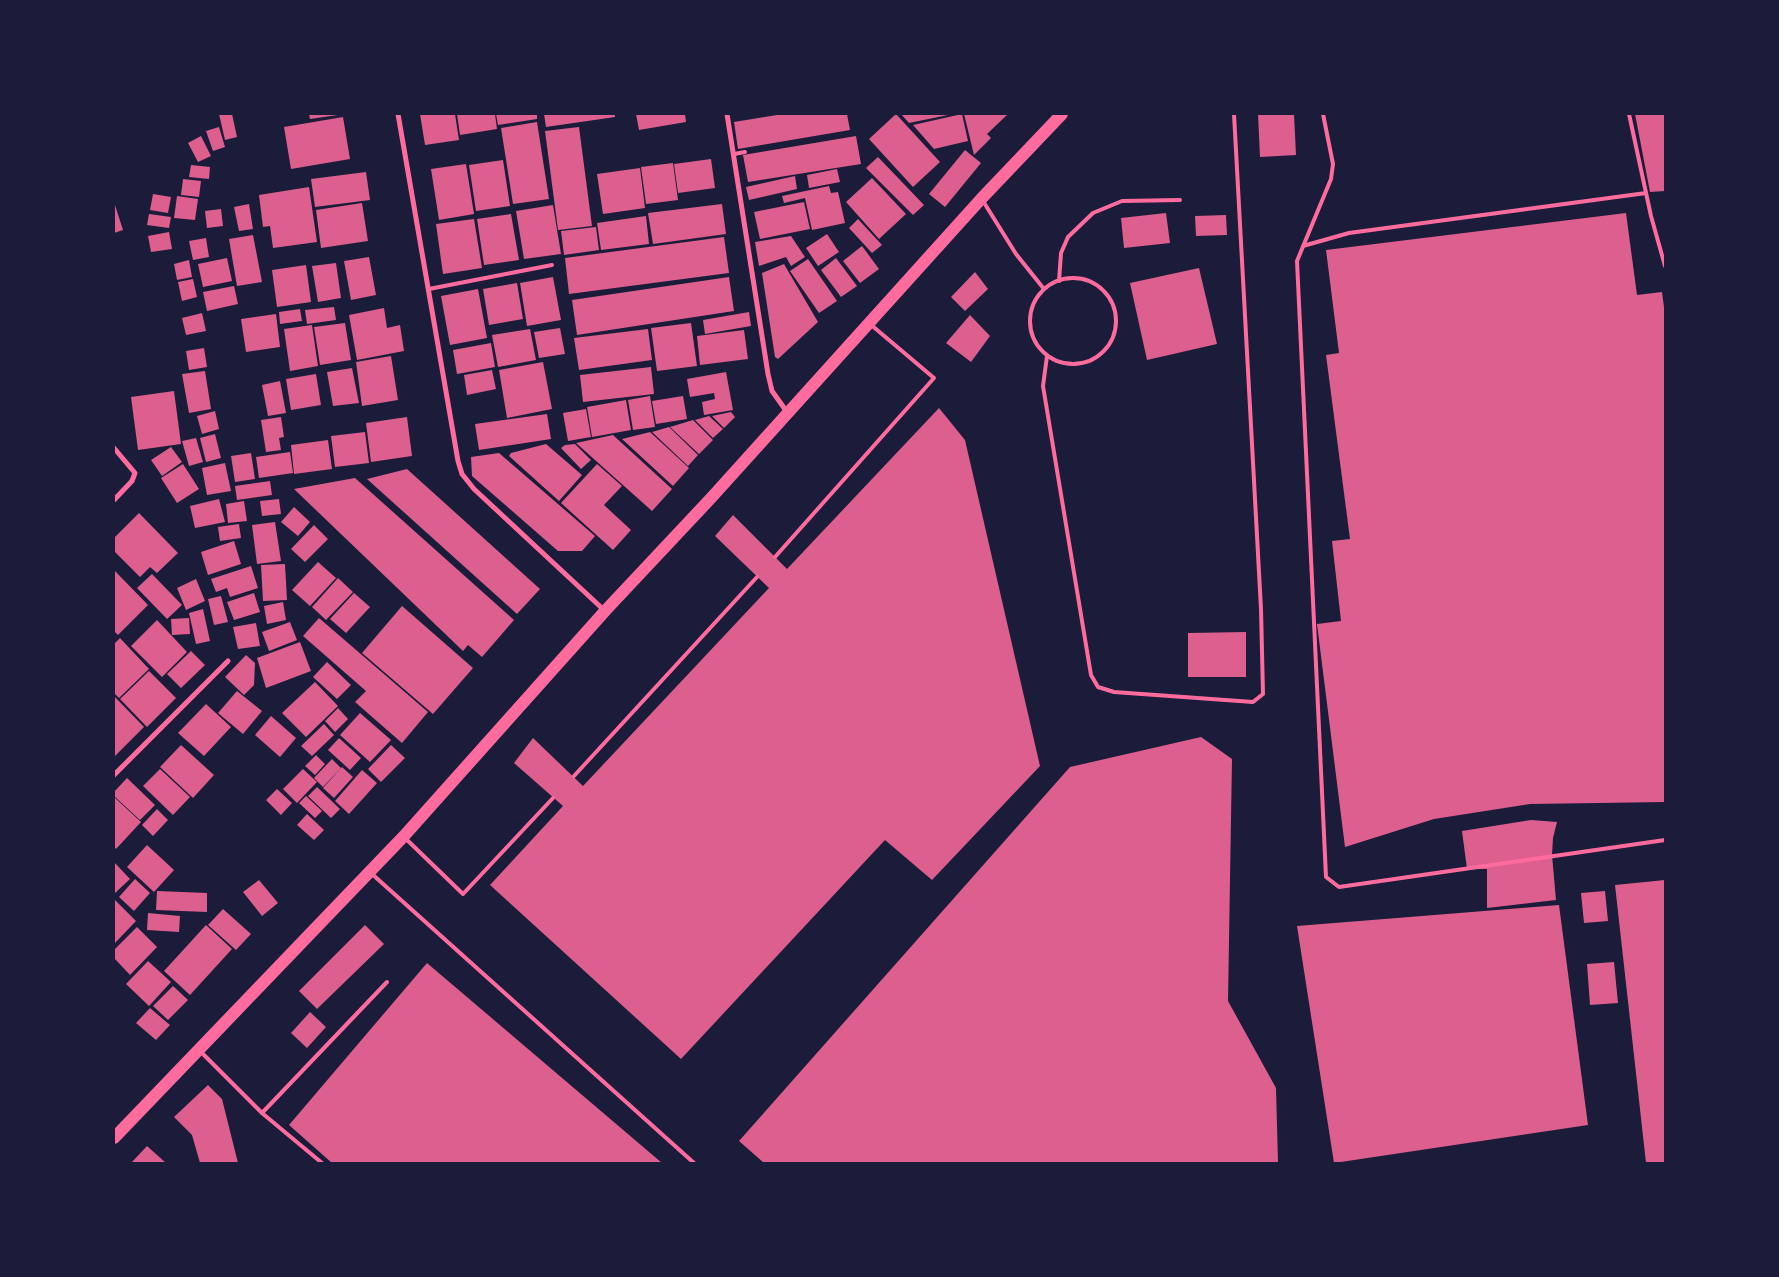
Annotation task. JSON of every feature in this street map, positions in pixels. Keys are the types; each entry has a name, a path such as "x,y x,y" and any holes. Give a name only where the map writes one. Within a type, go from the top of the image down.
{"main road":[{"path":"114,1138 404,836 605,611 981,199 1062,114"}],"street":[{"path":"398,114 462,474 474,489 605,611"},
{"path":"727,114 768,374 772,391 787,412"},
{"path":"114,448 135,470 135,477 114,500"},
{"path":"114,775 228,660"}],"lane":[{"path":"1046,356 1043,386 1091,675 1098,688 1114,692 1253,702 1263,694 1262,609 1234,114"},
{"path":"1323,114 1333,164 1331,178 1302,246 1297,261 1297,270 1326,877 1339,887 1665,840"},
{"path":"1629,114 1646,193 1665,266"},
{"path":"734,154 745,152"},
{"path":"1302,246 1349,232 1646,193"},
{"path":"981,199 1016,254 1044,290"},
{"path":"1059,281 1060,254 1068,237 1093,214 1122,201 1180,200"},
{"path":"429,289 552,265"},
{"path":"1081,279 1101,288 1114,306 1116,328 1107,349 1089,362 1067,364 1046,356 1036,344 1031,330 1030,316 1035,302 1044,290 1059,281 1081,279"},
{"path":"775,557 934,378 868,323"},
{"path":"574,776 757,577"},
{"path":"404,836 462,894 554,798"},
{"path":"369,871 694,1163"},
{"path":"262,1113 387,982"},
{"path":"199,1051 221,1070 262,1113 322,1163"}],"building":[{"path":"219,114 232,114 237,137 225,140"},
{"path":"309,114 338,114 338,115 310,119"},
{"path":"420,114 455,114 459,140 425,145"},
{"path":"457,114 495,114 497,129 460,135"},
{"path":"496,114 537,114 537,119 498,125"},
{"path":"544,114 615,114 615,117 546,127"},
{"path":"636,114 685,114 686,122 639,130"},
{"path":"783,114 847,114 850,130 738,149 734,122"},
{"path":"896,114 940,162 913,187 869,139"},
{"path":"901,114 948,114 948,115 909,123"},
{"path":"962,114 968,141 934,149 913,125"},
{"path":"964,114 1008,114 987,134 991,138 974,155"},
{"path":"1258,114 1294,114 1296,155 1260,157"},
{"path":"1635,114 1665,114 1665,191 1650,192"},
{"path":"343,117 350,159 291,169 284,127"},
{"path":"537,122 549,199 513,204 501,128"},
{"path":"219,127 225,147 213,151 206,131"},
{"path":"579,127 592,226 558,230 545,131"},
{"path":"201,136 211,156 198,162 188,143"},
{"path":"856,136 861,164 748,182 743,155"},
{"path":"965,150 981,163 945,207 929,194"},
{"path":"878,157 924,205 913,215 866,168"},
{"path":"711,159 715,188 678,193 674,164"},
{"path":"503,160 510,206 476,211 469,165"},
{"path":"673,163 678,200 646,204 641,167"},
{"path":"466,164 474,214 439,220 431,169"},
{"path":"191,165 210,167 209,179 189,177"},
{"path":"640,168 645,208 603,214 597,174"},
{"path":"837,169 840,182 809,188 807,175"},
{"path":"366,172 370,200 315,207 311,179"},
{"path":"795,176 797,189 749,200 746,187"},
{"path":"872,178 906,214 879,239 846,202"},
{"path":"183,179 201,181 199,197 181,195"},
{"path":"829,186 831,193 838,192 845,223 812,230 805,198 784,203 782,196"},
{"path":"309,187 317,242 273,248 270,226 263,227 259,195"},
{"path":"153,194 171,197 168,213 150,210"},
{"path":"177,196 198,199 195,220 174,218"},
{"path":"114,202 123,230 114,233"},
{"path":"804,202 810,229 760,239 754,212"},
{"path":"362,203 368,241 321,248 316,210"},
{"path":"249,204 253,229 239,231 234,207"},
{"path":"722,204 726,234 653,244 648,213"},
{"path":"553,205 561,254 524,259 516,211"},
{"path":"221,209 223,226 207,228 205,211"},
{"path":"1166,213 1170,243 1124,248 1121,218"},
{"path":"1626,213 1637,295 1662,292 1665,315 1665,802 1530,804 1434,819 1345,847 1317,624 1341,621 1332,541 1350,539 1326,355 1339,353 1326,250"},
{"path":"149,214 171,217 169,228 147,225"},
{"path":"511,214 519,260 484,265 477,219"},
{"path":"1226,215 1227,235 1196,236 1195,216"},
{"path":"646,216 649,244 601,250 597,223"},
{"path":"474,219 482,268 443,274 436,224"},
{"path":"858,219 882,245 872,253 849,228"},
{"path":"596,227 599,250 564,255 561,231"},
{"path":"169,232 172,249 151,252 148,236"},
{"path":"827,234 839,252 818,266 806,248"},
{"path":"253,235 262,282 237,286 229,239"},
{"path":"791,236 805,257 791,266 786,257 759,266 755,242"},
{"path":"724,237 729,273 569,294 565,258"},
{"path":"206,238 209,257 193,260 189,241"},
{"path":"862,246 879,269 860,283 843,261"},
{"path":"369,257 376,295 351,300 344,261"},
{"path":"227,258 232,281 203,287 198,264"},
{"path":"836,258 857,286 841,297 821,270"},
{"path":"808,259 837,301 819,313 790,271"},
{"path":"189,260 192,277 177,280 174,264"},
{"path":"336,263 341,298 318,302 312,266"},
{"path":"784,264 818,322 778,359 775,357 762,273"},
{"path":"306,265 311,302 277,307 272,270"},
{"path":"1199,268 1217,344 1147,360 1130,283"},
{"path":"975,272 988,289 965,311 951,297"},
{"path":"553,277 561,320 527,326 520,283"},
{"path":"729,277 734,311 577,335 572,300"},
{"path":"193,279 197,297 182,301 178,282"},
{"path":"517,283 523,319 489,325 483,289"},
{"path":"234,286 238,304 207,311 203,292"},
{"path":"478,289 487,338 450,345 441,296"},
{"path":"334,307 336,320 307,324 305,310"},
{"path":"384,308 387,328 400,325 404,351 357,360 349,315"},
{"path":"300,309 302,321 280,324 279,312"},
{"path":"749,312 751,326 705,334 703,320"},
{"path":"202,313 206,331 186,335 182,318"},
{"path":"276,314 280,347 246,352 241,319"},
{"path":"970,315 990,336 971,362 946,343"},
{"path":"345,323 351,360 320,365 314,327"},
{"path":"691,323 697,366 657,371 651,328"},
{"path":"312,325 318,366 290,371 284,329"},
{"path":"560,328 565,354 539,358 534,332"},
{"path":"530,329 536,360 498,367 492,335"},
{"path":"648,329 652,360 579,370 574,338"},
{"path":"744,330 748,359 700,365 697,336"},
{"path":"491,343 495,367 457,374 453,350"},
{"path":"204,348 207,367 189,370 186,351"},
{"path":"391,356 398,400 362,406 356,362"},
{"path":"543,362 552,409 507,418 499,370"},
{"path":"651,367 654,394 583,402 580,375"},
{"path":"352,368 359,403 333,406 327,372"},
{"path":"492,370 496,389 467,395 464,375"},
{"path":"205,371 211,409 189,413 182,374"},
{"path":"726,372 733,410 704,415 702,402 715,399 714,393 690,397 687,379"},
{"path":"316,374 321,405 291,410 286,379"},
{"path":"280,381 286,413 268,416 262,385"},
{"path":"174,391 181,444 138,450 131,397"},
{"path":"650,396 655,427 633,430 628,400"},
{"path":"683,396 687,419 656,424 652,401"},
{"path":"626,400 631,430 592,437 587,407"},
{"path":"939,408 965,440 1040,766 932,880 885,840 681,1059 490,885 563,806 514,763 533,738 583,786 769,588 715,536 733,515 787,569"},
{"path":"586,409 591,437 568,441 563,413"},
{"path":"215,411 219,429 202,434 197,416"},
{"path":"731,412 735,417 724,428 712,416"},
{"path":"547,414 551,439 479,450 475,424"},
{"path":"709,416 723,429 713,438 695,420"},
{"path":"281,417 284,437 279,438 281,450 266,452 261,420"},
{"path":"407,417 412,456 371,462 366,423"},
{"path":"693,420 713,440 699,454 670,427"},
{"path":"669,427 698,455 688,466 652,432"},
{"path":"365,432 369,463 335,467 331,436"},
{"path":"650,432 689,468 673,486 622,439"},
{"path":"215,434 221,458 206,462 200,438"},
{"path":"613,435 672,489 652,511 576,443"},
{"path":"196,438 203,462 189,466 182,441"},
{"path":"328,440 332,469 294,474 291,445"},
{"path":"546,444 582,475 559,501 509,456 511,453"},
{"path":"575,444 591,460 581,469 561,448 565,445"},
{"path":"171,447 182,462 162,476 151,460"},
{"path":"290,452 293,473 259,478 256,457"},
{"path":"251,453 255,479 235,482 231,456"},
{"path":"499,453 595,536 582,551 558,551 472,476 471,457"},
{"path":"225,463 231,491 207,495 202,468"},
{"path":"183,464 199,489 177,503 161,478"},
{"path":"597,464 622,486 604,505 631,530 613,550 561,503"},
{"path":"407,469 540,589 517,614 367,479"},
{"path":"355,478 514,620 482,657 468,645 463,651 294,489"},
{"path":"270,481 272,495 237,500 235,486"},
{"path":"219,499 225,522 195,528 190,506"},
{"path":"279,499 281,514 262,516 260,501"},
{"path":"244,501 247,521 228,523 226,504"},
{"path":"294,507 310,522 298,536 281,522"},
{"path":"139,513 178,553 157,573 150,567 140,577 114,551 114,538"},
{"path":"275,522 281,561 257,564 252,525"},
{"path":"239,524 241,538 220,541 218,527"},
{"path":"314,525 328,539 305,562 291,549"},
{"path":"234,541 241,564 208,575 201,552"},
{"path":"318,562 336,578 310,606 292,590"},
{"path":"285,564 287,600 263,601 261,565"},
{"path":"251,566 258,588 230,597 227,588 216,592 211,579"},
{"path":"114,570 148,605 118,635 114,631"},
{"path":"152,574 182,605 167,619 137,588"},
{"path":"338,578 353,592 326,620 312,607"},
{"path":"196,579 205,601 186,610 177,588"},
{"path":"254,593 260,612 234,620 227,602"},
{"path":"354,593 370,607 346,633 330,619"},
{"path":"221,596 228,622 214,625 208,599"},
{"path":"283,602 286,620 267,624 264,606"},
{"path":"402,606 473,668 433,714 362,653"},
{"path":"203,609 210,641 196,644 189,613"},
{"path":"189,618 190,634 172,635 171,619"},
{"path":"319,618 428,712 402,743 355,702 366,691 303,636"},
{"path":"157,620 187,652 162,677 131,646"},
{"path":"290,622 297,640 269,651 262,632"},
{"path":"256,623 260,646 238,649 233,627"},
{"path":"1246,632 1246,677 1188,677 1188,633"},
{"path":"120,638 149,669 119,698 114,693 114,644"},
{"path":"300,642 311,671 266,688 257,658"},
{"path":"191,651 205,665 181,688 167,674"},
{"path":"246,655 255,663 254,685 244,695 225,677"},
{"path":"327,662 351,685 337,699 313,677"},
{"path":"149,671 176,698 147,727 120,699"},
{"path":"315,682 338,706 306,737 282,713"},
{"path":"237,691 262,711 243,734 218,713"},
{"path":"114,696 144,727 114,757"},
{"path":"206,704 231,727 204,756 178,733"},
{"path":"338,708 348,719 335,732 325,721"},
{"path":"360,713 391,740 370,762 340,735"},
{"path":"271,716 296,738 280,757 255,735"},
{"path":"324,724 334,735 312,756 301,746"},
{"path":"1201,737 1232,759 1228,1001 1276,1088 1278,1163 764,1163 739,1141 1070,767"},
{"path":"339,738 361,758 350,770 328,750"},
{"path":"181,745 214,775 193,798 160,767"},
{"path":"391,745 405,758 381,782 368,769"},
{"path":"316,755 325,764 315,775 305,766"},
{"path":"332,759 341,768 323,787 314,778"},
{"path":"342,767 353,777 334,798 323,788"},
{"path":"160,769 190,797 173,815 143,786"},
{"path":"303,769 317,782 297,803 283,789"},
{"path":"362,770 377,783 349,814 335,801"},
{"path":"127,778 155,805 140,820 114,796 114,792"},
{"path":"317,787 340,809 331,818 308,796"},
{"path":"277,789 292,803 281,815 266,800"},
{"path":"306,796 322,811 315,818 299,803"},
{"path":"114,797 141,822 116,849 114,846"},
{"path":"157,809 168,820 153,836 142,825"},
{"path":"307,814 324,830 314,840 297,825"},
{"path":"1531,820 1557,822 1553,838 1552,855 1556,900 1487,908 1487,869 1467,869 1462,831"},
{"path":"147,845 174,870 154,892 127,867"},
{"path":"114,862 130,879 114,894"},
{"path":"135,879 150,893 134,911 119,897"},
{"path":"259,880 278,903 262,916 243,892"},
{"path":"1665,880 1665,1163 1646,1163 1615,885"},
{"path":"157,891 207,893 207,912 156,910"},
{"path":"1605,891 1608,921 1584,923 1581,893"},
{"path":"114,899 136,921 114,944"},
{"path":"1559,905 1588,1125 1334,1163 1297,926"},
{"path":"223,909 251,934 236,950 208,925"},
{"path":"148,913 180,916 179,932 147,930"},
{"path":"206,925 232,949 190,995 164,971"},
{"path":"365,925 384,944 317,1009 299,991"},
{"path":"137,927 157,947 130,975 114,958 114,950"},
{"path":"148,961 171,982 149,1006 126,984"},
{"path":"1614,962 1618,1003 1590,1005 1587,964"},
{"path":"427,963 662,1163 332,1163 289,1125"},
{"path":"173,986 188,1000 168,1020 153,1006"},
{"path":"150,1008 170,1025 156,1040 136,1023"},
{"path":"310,1012 326,1027 307,1048 291,1033"},
{"path":"208,1085 222,1099 238,1163 200,1163 192,1135 174,1117"},
{"path":"147,1146 166,1163 131,1163"}]}
